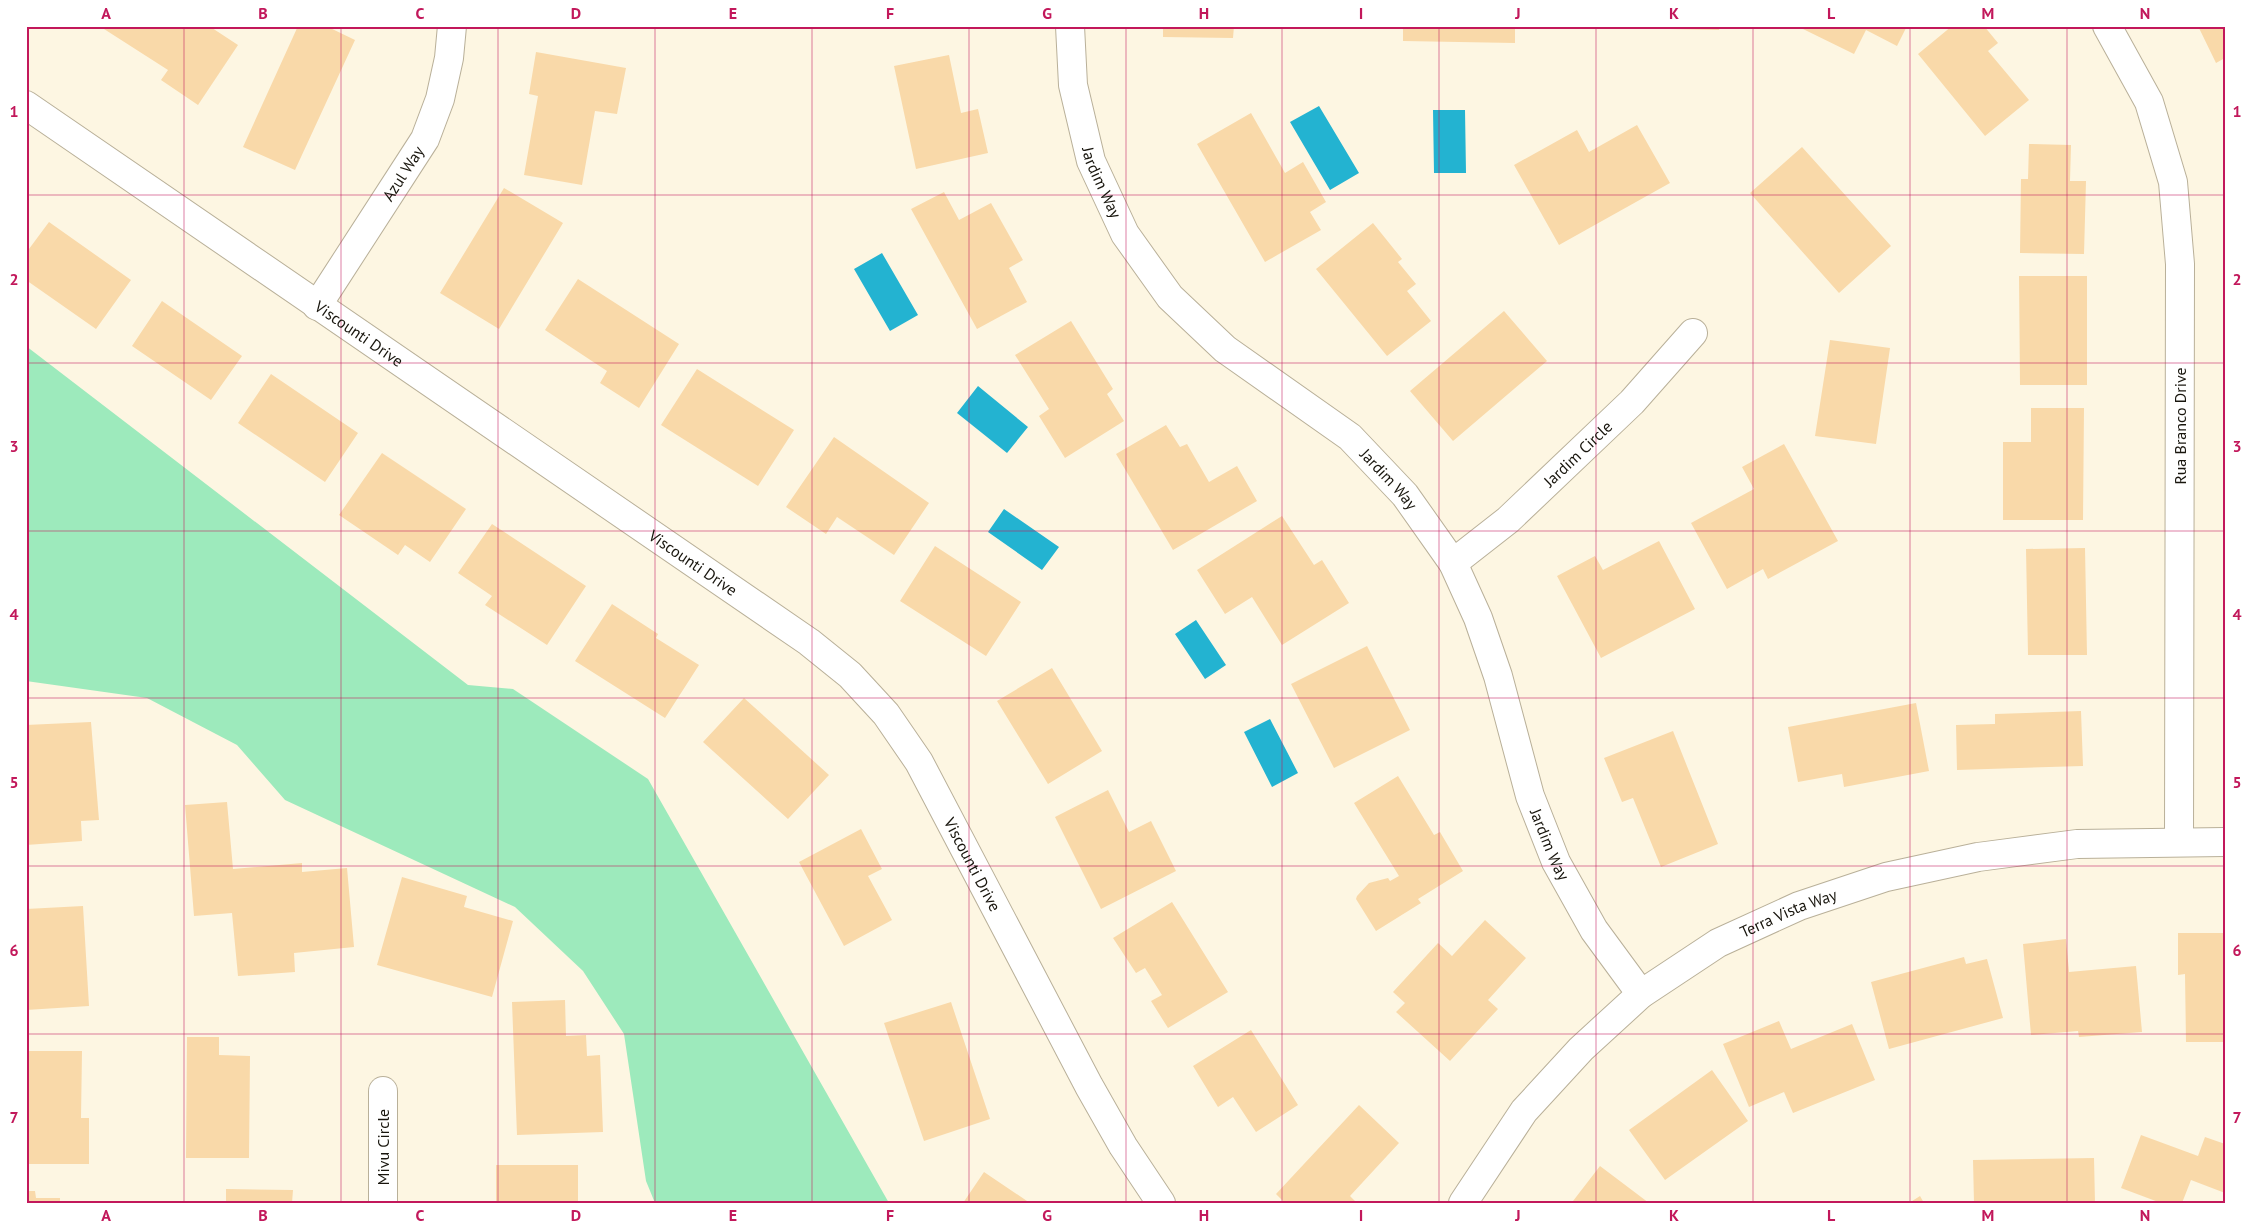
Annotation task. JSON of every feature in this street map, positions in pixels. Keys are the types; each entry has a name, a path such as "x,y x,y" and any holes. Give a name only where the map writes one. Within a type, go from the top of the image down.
{"street":[{"name":"Azul Way","path":"317,306 425,139 440,99 449,58 452,26"},
{"name":"Jardim Way","path":"1070,26 1073,85 1091,161 1125,234 1170,297 1225,349 1350,438 1406,495 1453,563 1487,643 1498,676 1530,796 1556,862 1594,930 1641,994"},
{"name":"Rua Branco Drive","path":"2107,26 2149,102 2173,182 2175,200 2180,264 2179,841"},
{"name":"Viscounti Drive","path":"26,105 809,642 850,675 886,714 919,762 1089,1086 1123,1146 1161,1203"},
{"name":"Jardim Circle","path":"1453,563 1508,520 1632,402 1692,333"},
{"name":"Terra Vista Way","path":"1463,1203 1524,1112 1581,1049 1641,994 1718,943 1799,906 1886,877 1978,857 2077,844 2179,841 2225,842"},
{"name":"Mivu Circle","path":"383,1091 383,1203"}],"green space":[{"path":"26,346 468,685 513,689 648,779 889,1203 655,1203 646,1181 624,1034 583,971 515,907 285,800 237,745 147,698 26,681"}],"water":[{"path":"1319,106 1359,173 1330,190 1290,122"},
{"path":"1433,110 1465,110 1466,173 1434,173"},
{"path":"882,253 918,315 890,331 854,269"},
{"path":"978,386 1028,427 1007,453 957,413"},
{"path":"1004,509 1059,547 1042,570 988,532"},
{"path":"1196,620 1226,665 1205,679 1175,634"},
{"path":"1270,719 1298,773 1272,787 1244,732"}],"building":[{"path":"106,26 209,26 238,45 198,105 161,80 168,70 104,29"},
{"path":"298,26 326,26 355,40 295,170 243,147"},
{"path":"1163,26 1234,26 1233,38 1163,37"},
{"path":"1403,26 1515,26 1515,43 1403,41"},
{"path":"1670,26 1720,26 1719,30 1670,29"},
{"path":"1804,26 1907,26 1897,46 1866,30 1854,54 1803,29"},
{"path":"1952,26 1984,26 1998,43 1988,51 2029,100 1985,136 1918,54"},
{"path":"2198,26 2225,26 2225,58 2216,63"},
{"path":"536,52 626,68 617,114 595,111 582,185 524,175 538,96 529,94"},
{"path":"949,55 961,113 978,109 988,153 916,169 894,66"},
{"path":"1251,113 1285,173 1303,162 1326,202 1310,212 1321,230 1265,262 1197,144"},
{"path":"1637,125 1670,183 1559,245 1514,165 1577,130 1589,152"},
{"path":"2029,144 2071,145 2070,181 2086,181 2084,254 2020,253 2021,179 2028,179"},
{"path":"1802,147 1891,246 1839,293 1750,193"},
{"path":"504,188 563,223 499,329 440,293"},
{"path":"944,192 959,220 991,203 1023,260 1009,268 1027,302 977,329 911,209"},
{"path":"49,222 131,280 96,329 26,280 26,253"},
{"path":"1373,223 1402,259 1398,262 1416,284 1407,291 1431,321 1387,356 1316,269"},
{"path":"2019,276 2087,276 2087,385 2020,385"},
{"path":"578,279 679,344 639,408 600,383 607,371 545,330"},
{"path":"162,301 242,356 211,400 132,346"},
{"path":"1504,311 1547,361 1453,441 1410,391"},
{"path":"1071,321 1113,389 1107,394 1124,421 1065,458 1039,416 1049,409 1015,355"},
{"path":"1830,340 1890,348 1876,444 1815,436"},
{"path":"697,369 794,430 758,486 661,425"},
{"path":"271,374 358,433 325,482 238,423"},
{"path":"2031,408 2084,408 2083,520 2003,520 2003,442 2031,442"},
{"path":"1166,425 1180,447 1187,444 1209,482 1237,466 1257,501 1173,550 1116,454"},
{"path":"834,437 929,503 894,555 837,517 826,534 786,507"},
{"path":"1784,444 1838,541 1768,579 1763,569 1727,589 1691,523 1754,489 1742,467"},
{"path":"382,453 466,509 430,562 405,545 398,555 339,515"},
{"path":"1282,516 1314,565 1322,560 1349,603 1282,645 1252,597 1225,614 1197,570"},
{"path":"492,524 586,586 547,645 485,605 492,596 458,573"},
{"path":"1659,541 1695,609 1601,658 1557,576 1595,556 1603,570"},
{"path":"935,546 1021,602 986,656 900,601"},
{"path":"2085,548 2087,655 2028,655 2026,549"},
{"path":"612,604 658,634 656,638 699,665 665,718 575,661"},
{"path":"1367,646 1410,730 1334,768 1291,684"},
{"path":"1052,668 1102,751 1048,784 997,701"},
{"path":"744,698 829,775 788,819 703,742"},
{"path":"1916,703 1929,771 1844,787 1842,774 1798,782 1788,727"},
{"path":"2081,711 2083,766 1957,770 1956,725 1995,724 1995,714"},
{"path":"91,722 99,820 81,821 82,841 26,845 26,725"},
{"path":"1673,731 1718,844 1661,867 1633,798 1622,802 1604,758"},
{"path":"1398,776 1434,835 1440,832 1463,871 1418,899 1421,903 1376,931 1356,899 1357,896 1369,883 1388,878 1390,881 1399,876 1354,803"},
{"path":"1108,790 1129,832 1151,821 1176,871 1101,909 1055,817"},
{"path":"227,802 233,869 302,863 302,872 347,868 354,947 294,953 295,972 238,976 232,913 194,916 185,805"},
{"path":"861,829 882,869 868,876 892,920 844,946 799,862"},
{"path":"402,877 467,896 464,907 513,921 492,997 377,965"},
{"path":"1172,902 1228,992 1168,1028 1151,1001 1162,995 1145,968 1136,973 1113,938"},
{"path":"83,906 89,1006 26,1010 26,909"},
{"path":"1485,920 1526,958 1488,1000 1498,1009 1450,1061 1396,1012 1405,1003 1393,992 1438,943 1452,956"},
{"path":"2178,933 2225,933 2225,1042 2186,1042 2185,974 2178,975"},
{"path":"2066,939 2069,972 2136,966 2142,1032 2079,1037 2078,1031 2031,1035 2023,944"},
{"path":"1964,957 1966,964 1987,959 2003,1018 1889,1049 1871,982"},
{"path":"565,1000 566,1036 586,1035 587,1056 600,1055 603,1132 517,1135 512,1002"},
{"path":"951,1002 990,1119 924,1141 884,1023"},
{"path":"1779,1021 1791,1049 1852,1024 1875,1080 1793,1113 1784,1092 1749,1107 1723,1044"},
{"path":"1251,1030 1298,1105 1256,1132 1233,1097 1218,1107 1193,1066"},
{"path":"187,1037 219,1037 219,1055 250,1056 249,1158 186,1158"},
{"path":"26,1051 82,1051 81,1118 89,1118 89,1164 26,1164"},
{"path":"1712,1070 1748,1121 1665,1180 1629,1130"},
{"path":"1359,1105 1399,1143 1350,1196 1357,1203 1285,1203 1276,1194"},
{"path":"2141,1135 2198,1156 2205,1137 2225,1144 2225,1193 2191,1180 2182,1203 2161,1203 2121,1188"},
{"path":"2094,1158 2095,1203 1974,1203 1973,1160"},
{"path":"496,1165 578,1165 578,1203 496,1203"},
{"path":"1600,1166 1649,1203 1575,1203 1573,1201"},
{"path":"984,1172 1030,1203 963,1203"},
{"path":"226,1189 293,1190 292,1203 226,1203"},
{"path":"26,1191 35,1191 36,1198 60,1198 60,1203 26,1203"},
{"path":"1920,1196 1924,1203 1909,1203"}]}
